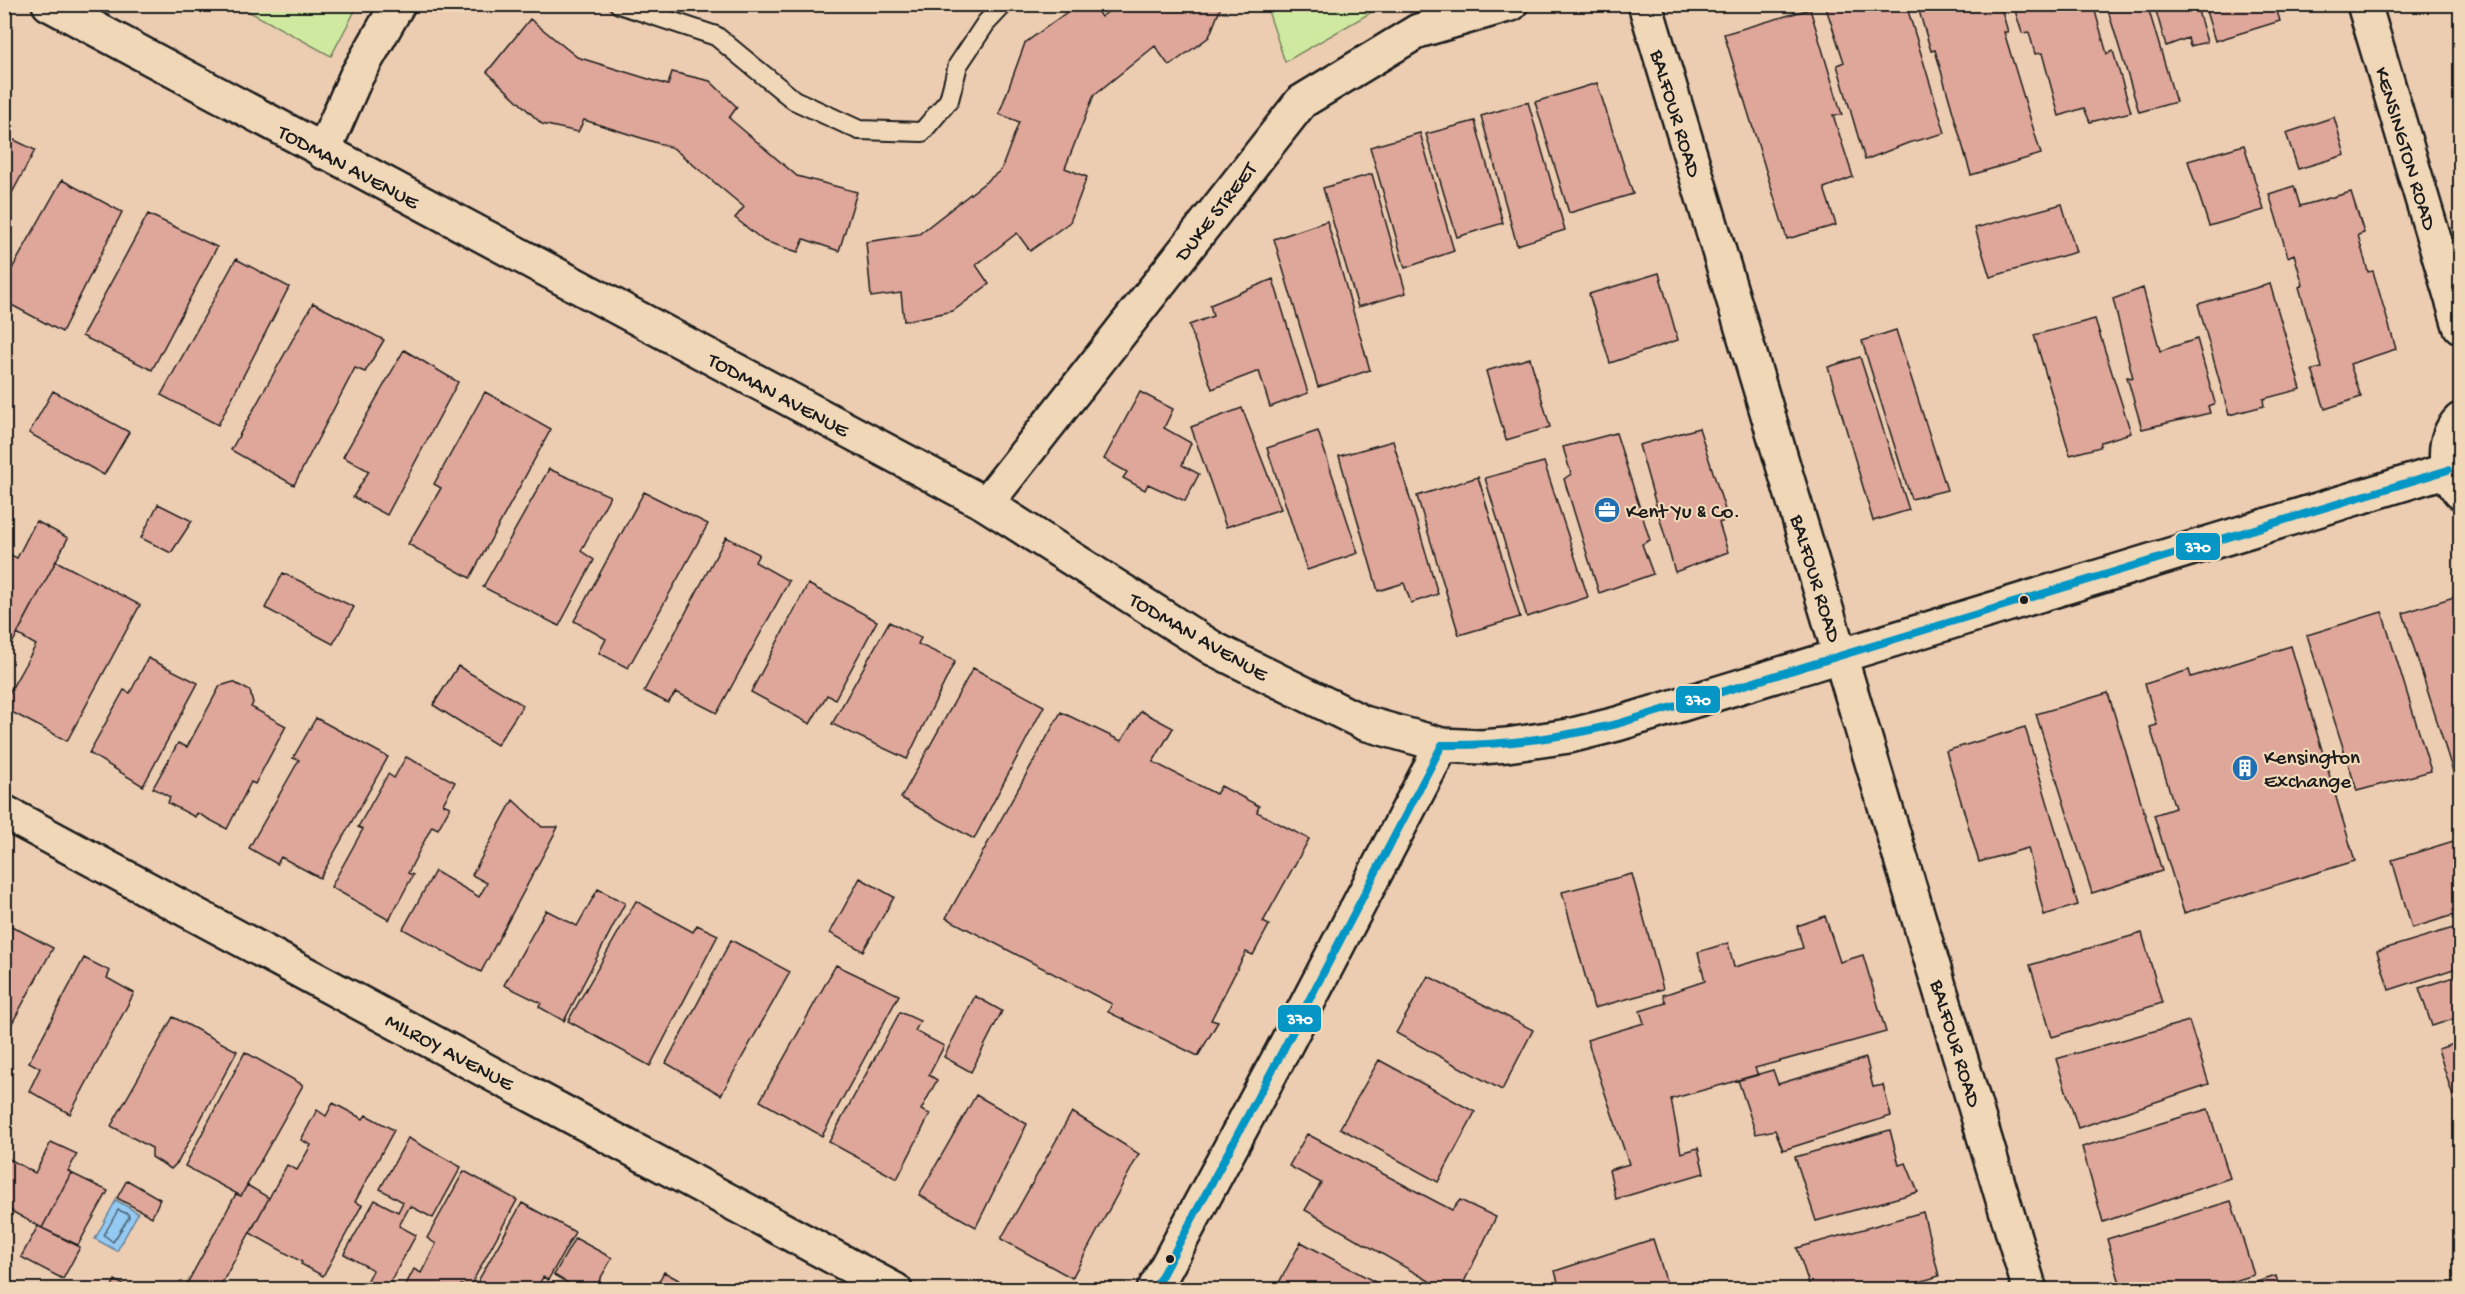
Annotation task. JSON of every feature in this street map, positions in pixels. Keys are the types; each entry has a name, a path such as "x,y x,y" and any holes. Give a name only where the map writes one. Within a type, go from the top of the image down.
{"street":[{"name":"TODMAN AVENUE","path":"49,4 986,504 1214,650 1364,723 1442,744 1507,745 1569,736 1617,724 1841,657 2454,481"},
{"path":"323,152 356,77 398,4"},
{"name":"DUKE STREET","path":"986,504 1301,102 1418,31 1511,4"},
{"name":"BALFOUR ROAD","path":"1645,4 1841,657 2022,1281"},
{"name":"KENSINGTON ROAD","path":"2364,4 2460,326"},
{"path":"2454,481 2446,454 2449,438 2460,420"},
{"path":"1154,1290 1277,1062 1442,744"},
{"name":"MILROY AVENUE","path":"4,812 895,1290"}],"lane":[{"path":"619,4 717,36 794,100 859,130 922,132 949,100 958,65 986,23 1004,4"}],"green space":[{"path":"1266,4 1384,5 1285,62"},
{"path":"237,5 358,5 331,56"}],"water":[{"path":"116,1200 138,1213 117,1251 95,1239"}],"building":[{"path":"1078,4 1092,4 1101,17 1118,4 1222,4 1209,37 1169,66 1155,46 1094,95 1065,168 1087,177 1070,222 1030,251 1017,233 976,265 989,284 953,311 904,321 901,293 871,297 866,242 919,234 1001,170 1019,122 999,114 1025,43"},
{"path":"1837,4 1906,4 1945,133 1908,143 1865,160 1837,65 1844,62 1826,8"},
{"path":"1917,4 2000,4 2008,32 2004,32 2041,154 1971,175 1935,50 1931,51"},
{"path":"2013,4 2093,4 2107,54 2113,51 2131,112 2090,122 2084,108 2059,116 2042,53 2035,54 2029,32 2022,33"},
{"path":"2106,4 2147,4 2176,102 2139,112"},
{"path":"2154,4 2196,4 2207,42 2190,46 2188,38 2166,46"},
{"path":"2204,4 2275,4 2280,21 2215,41"},
{"path":"1810,9 1842,115 1833,115 1853,177 1824,188 1836,225 1787,239 1724,34"},
{"path":"530,19 577,57 668,85 672,72 710,81 737,107 729,118 797,176 857,192 839,251 804,239 798,252 764,241 735,218 744,207 673,148 584,120 578,132 542,124 487,72"},
{"path":"1597,83 1633,194 1569,213 1535,102"},
{"path":"1528,102 1565,230 1517,245 1481,116"},
{"path":"2334,117 2345,155 2298,169 2286,133"},
{"path":"1475,121 1503,223 1457,237 1426,134"},
{"path":"1420,133 1454,251 1405,268 1370,147"},
{"path":"4,135 35,150 4,208"},
{"path":"2244,145 2264,210 2209,226 2188,161"},
{"path":"1372,174 1406,293 1358,307 1323,188"},
{"path":"62,180 122,212 62,332 4,301 4,283"},
{"path":"2294,186 2300,206 2351,192 2364,233 2358,235 2368,272 2373,271 2396,349 2350,364 2361,397 2325,409 2312,370 2322,368 2299,287 2303,285 2294,254 2288,257 2269,194"},
{"path":"2062,204 2076,252 1990,277 1975,228"},
{"path":"148,214 217,247 152,370 82,336"},
{"path":"1327,221 1370,370 1318,387 1274,239"},
{"path":"236,259 289,287 218,425 161,395"},
{"path":"1659,273 1678,340 1610,363 1589,294"},
{"path":"1273,279 1308,393 1270,407 1259,371 1212,389 1189,325 1213,316 1210,305"},
{"path":"2270,284 2301,389 2263,399 2264,406 2229,415 2198,304"},
{"path":"2143,288 2160,351 2197,339 2215,403 2208,406 2210,413 2142,429 2127,377 2133,378 2113,299"},
{"path":"313,303 384,340 365,372 355,368 294,485 231,450"},
{"path":"2095,319 2131,433 2101,442 2100,447 2070,455 2034,335"},
{"path":"1896,330 1947,490 1911,499 1862,341"},
{"path":"404,350 458,382 387,515 353,497 369,471 343,457"},
{"path":"1860,357 1909,510 1873,521 1828,367"},
{"path":"1530,358 1550,427 1506,440 1486,371"},
{"path":"53,391 129,432 104,475 29,433"},
{"path":"485,392 551,429 470,578 408,544 441,488 434,484"},
{"path":"1140,392 1173,409 1164,428 1191,443 1182,465 1199,474 1185,501 1148,484 1145,490 1123,478 1127,472 1104,459"},
{"path":"1242,408 1281,509 1226,527 1191,427"},
{"path":"1699,428 1728,519 1719,523 1728,552 1675,572 1639,445"},
{"path":"1318,431 1358,553 1307,570 1267,448"},
{"name":"Kent Yu & Co.","path":"1616,433 1650,540 1642,544 1653,574 1599,593 1564,479 1571,474 1563,447"},
{"path":"1393,441 1438,594 1411,603 1404,583 1378,591 1339,456"},
{"path":"1544,462 1588,597 1527,617 1485,478"},
{"path":"549,469 610,496 581,551 594,560 559,626 483,587"},
{"path":"1478,477 1520,617 1459,635 1417,496"},
{"path":"644,492 708,524 628,668 599,653 606,639 574,621"},
{"path":"158,504 192,521 171,553 141,538"},
{"path":"36,521 68,538 4,659 4,552 17,558"},
{"path":"726,537 759,554 755,562 789,581 717,713 676,692 668,703 644,691"},
{"path":"56,561 140,605 67,741 4,708 4,702 36,645 17,634"},
{"path":"283,573 354,607 333,644 265,608"},
{"path":"808,584 877,621 835,699 827,695 810,724 751,692"},
{"path":"2460,595 2460,794 2403,613"},
{"path":"2382,612 2431,771 2357,791 2307,635"},
{"path":"889,622 921,638 918,644 955,661 907,759 832,724"},
{"name":"Kensington Exchange","path":"2291,646 2355,861 2184,913 2154,815 2175,808 2150,727 2157,725 2145,684 2189,670 2191,677"},
{"path":"148,658 198,683 143,786 89,753 124,690 130,693"},
{"path":"458,666 523,705 497,745 433,705"},
{"path":"973,668 1044,706 974,839 901,798"},
{"path":"233,682 250,691 253,703 251,707 286,726 255,784 251,782 227,829 197,813 195,817 168,803 170,797 153,788 178,743 187,747 220,686"},
{"path":"2108,693 2162,871 2092,893 2036,714"},
{"path":"1141,711 1173,728 1153,762 1216,794 1221,786 1259,806 1257,812 1309,839 1263,922 1269,925 1253,955 1246,952 1211,1020 1218,1022 1198,1056 1108,1012 1112,1004 946,918 1061,712 1121,741"},
{"path":"316,718 388,757 320,878 281,857 277,864 249,848 299,760 293,758"},
{"path":"2025,727 2078,905 2044,915 2028,848 1979,862 1946,751"},
{"path":"406,757 455,782 443,804 450,807 438,829 432,826 408,873 413,875 389,920 331,887 363,829 358,827 388,774 394,778"},
{"path":"513,800 542,827 558,827 481,972 403,929 435,871 479,897 487,883 472,875"},
{"path":"2460,839 2460,913 2412,928 2392,860"},
{"path":"1632,874 1663,989 1594,1008 1562,892"},
{"path":"860,878 894,897 863,951 830,933"},
{"path":"598,889 625,903 564,1021 539,1007 541,1003 504,985 546,910 577,926"},
{"path":"636,901 693,932 697,925 718,935 650,1066 568,1021"},
{"path":"1825,916 1840,962 1863,955 1886,1032 1755,1068 1758,1075 1671,1099 1681,1153 1698,1148 1704,1173 1616,1199 1609,1170 1629,1164 1587,1040 1644,1023 1640,1011 1666,1003 1663,995 1705,981 1698,952 1728,943 1734,967 1803,948 1797,926"},
{"path":"4,922 53,948 4,1038"},
{"path":"2460,926 2460,967 2389,990 2377,951"},
{"path":"2142,933 2162,1003 2052,1037 2030,965"},
{"path":"731,940 790,972 721,1095 666,1063"},
{"path":"84,958 110,971 107,978 134,993 70,1114 29,1091 40,1068 29,1062"},
{"path":"836,965 899,995 822,1136 760,1101"},
{"path":"2460,975 2460,1017 2432,1026 2419,988"},
{"path":"1428,976 1533,1030 1502,1090 1396,1033"},
{"path":"975,996 1002,1011 971,1072 944,1057"},
{"path":"900,1012 920,1021 915,1031 944,1046 929,1075 937,1080 921,1110 930,1114 897,1179 829,1142"},
{"path":"173,1017 237,1051 178,1162 171,1169 152,1157 152,1148 111,1126"},
{"path":"2189,1021 2209,1084 2078,1128 2056,1059"},
{"path":"2460,1042 2460,1119 2438,1049"},
{"path":"245,1052 303,1085 241,1196 185,1166"},
{"path":"1866,1058 1873,1087 1883,1085 1891,1116 1783,1150 1775,1130 1756,1134 1738,1080 1773,1070 1778,1084"},
{"path":"1379,1060 1475,1112 1438,1182 1340,1128"},
{"path":"976,1095 1027,1124 976,1227 919,1195"},
{"path":"333,1103 363,1119 366,1115 394,1130 355,1202 362,1205 323,1276 250,1233 287,1165 297,1170 311,1145 301,1140 317,1110 326,1116"},
{"path":"2208,1109 2230,1178 2103,1222 2082,1147"},
{"path":"1072,1112 1139,1154 1072,1278 1001,1239"},
{"path":"1890,1130 1899,1165 1906,1163 1918,1192 1816,1221 1795,1157"},
{"path":"1307,1134 1452,1210 1460,1200 1496,1217 1460,1290 1445,1290 1305,1210 1321,1183 1289,1166"},
{"path":"408,1138 461,1167 433,1218 410,1206 399,1226 416,1235 386,1290 363,1290 373,1270 344,1254 375,1200 398,1212 403,1202 380,1189"},
{"path":"51,1142 77,1154 68,1171 71,1173 42,1228 4,1207 4,1156 35,1173"},
{"path":"464,1171 517,1200 469,1288 461,1285 459,1290 403,1290 414,1269 421,1273 436,1244 427,1238"},
{"path":"71,1173 108,1191 78,1245 42,1228"},
{"path":"127,1180 160,1199 152,1217 117,1198"},
{"path":"247,1185 269,1198 218,1290 184,1289 236,1194 241,1196"},
{"path":"2231,1201 2254,1275 2205,1290 2122,1290 2107,1239"},
{"path":"522,1203 575,1232 548,1280 543,1277 536,1290 473,1290"},
{"path":"1923,1212 1939,1276 1893,1290 1811,1290 1797,1248"},
{"path":"2460,1220 2460,1241 2455,1222"},
{"path":"38,1226 80,1247 63,1279 21,1257"},
{"path":"575,1238 612,1258 599,1281 614,1290 565,1290 568,1283 554,1275"},
{"path":"1653,1239 1669,1290 1560,1290 1555,1271"},
{"path":"1301,1242 1390,1290 1275,1290"},
{"path":"664,1272 697,1290 654,1290"},
{"path":"2276,1276 2280,1290 2231,1290"},
{"path":"115,1280 132,1290 110,1290"}],"transit line":[{"name":"370","path":"1442,745 1530,740 1617,724 2448,470"},
{"name":"370","path":"1154,1290 1282,1052 1442,745"}],"place":[{"name":"Kent Yu & Co.","path":"1607,510"},
{"name":"Kensington Exchange","path":"2245,768"}]}
